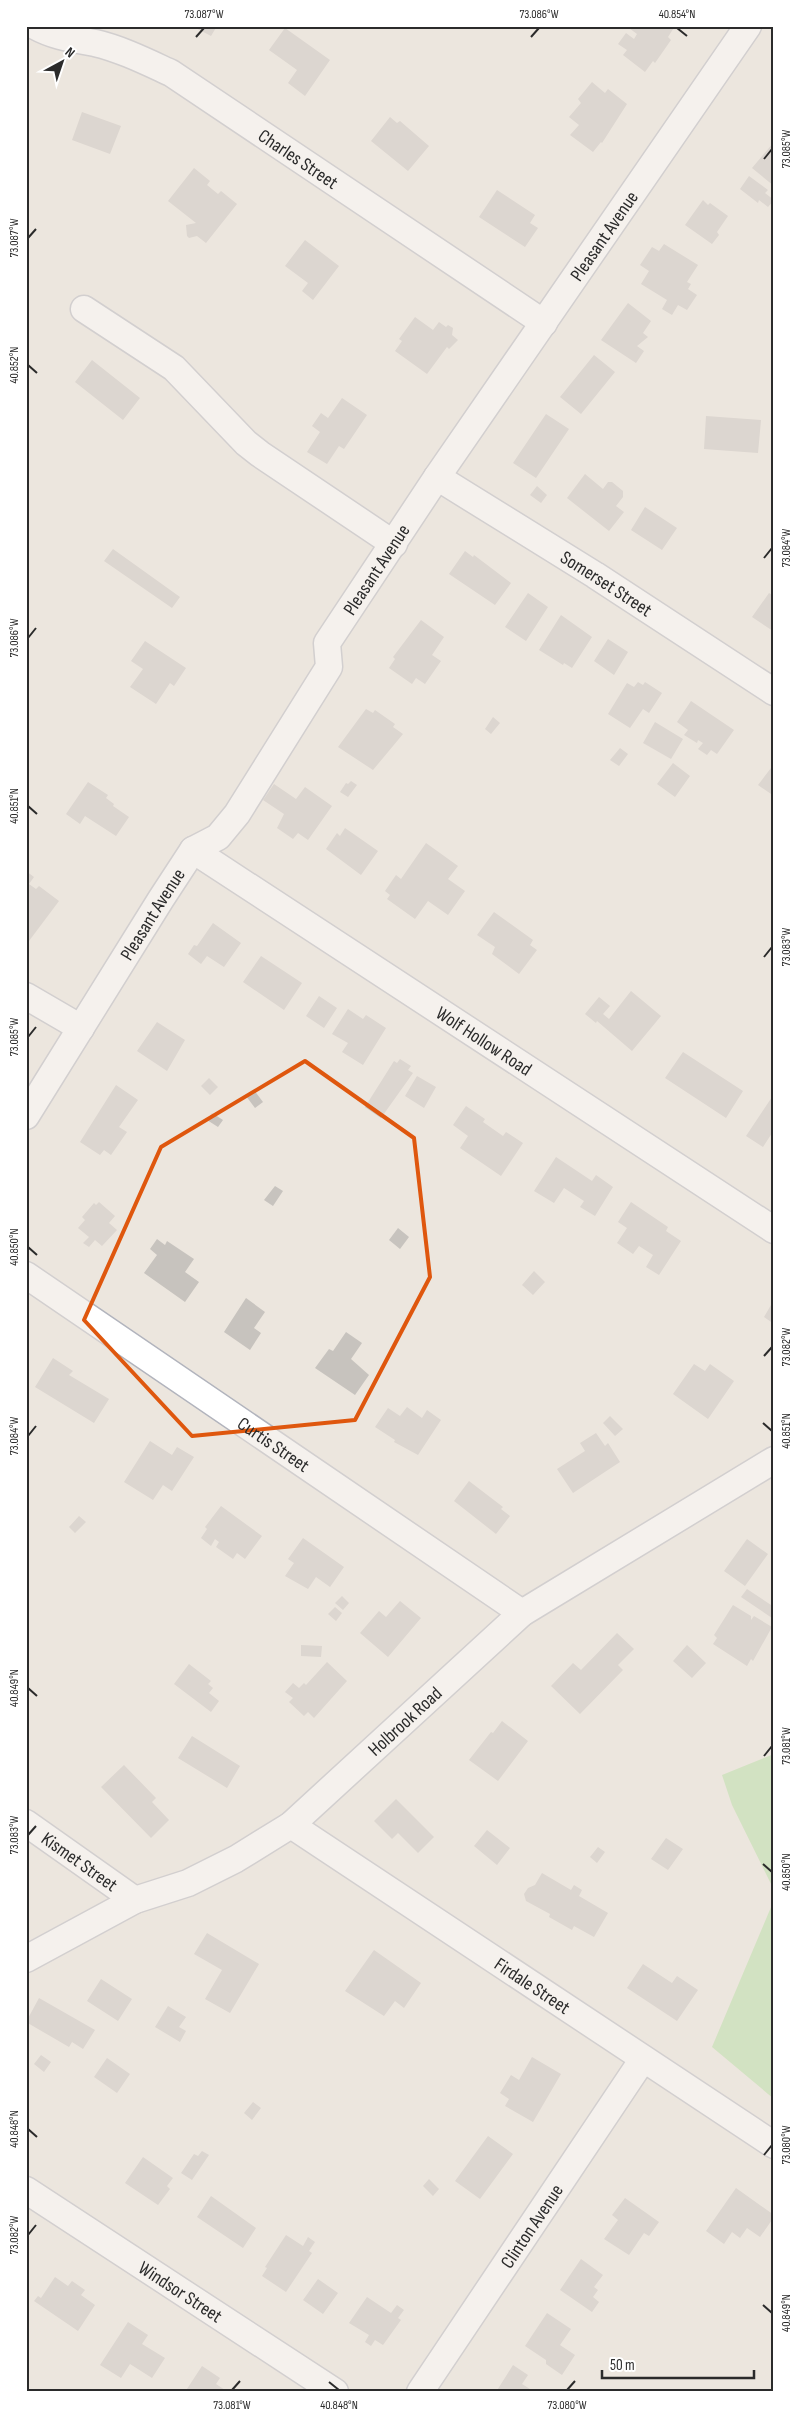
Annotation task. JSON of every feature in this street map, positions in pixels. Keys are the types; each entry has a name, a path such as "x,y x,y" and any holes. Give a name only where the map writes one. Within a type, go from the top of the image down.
{"street":[{"name":"Charles Street","path":"35,26 48,33 81,42 94,43 128,54 170,73 544,323"},
{"name":"Pleasant Avenue","path":"26,1116 193,850 218,837 237,814 330,667 327,643 437,477 748,26"},
{"path":"84,309 174,368 246,443 260,454 394,544"},
{"name":"Somerset Street","path":"437,477 595,575 774,692"},
{"name":"Wolf Hollow Road","path":"193,850 774,1230"},
{"path":"26,996 81,1028"},
{"name":"Curtis Street","path":"26,1275 522,1613"},
{"name":"Holbrook Road","path":"26,1959 135,1900 196,1879 236,1859 291,1825 522,1613 774,1460"},
{"name":"Kismet Street","path":"26,1822 135,1900"},
{"name":"Firdale Street","path":"291,1825 774,2145"},
{"name":"Clinton Avenue","path":"420,2392 643,2059"},
{"name":"Windsor Street","path":"26,2190 334,2392"}],"highlighted area":[{"path":"305,1061 414,1138 430,1277 355,1420 192,1436 84,1320 161,1147"}],"green space":[{"path":"774,1754 774,1890 732,1805 722,1775"},
{"path":"774,1900 774,2099 712,2047"}],"building":[{"path":"192,26 217,26 211,36"},
{"path":"630,26 675,26 668,37 671,40 655,63 653,61 645,72 623,55 627,50 618,44 626,33 634,39 637,34 629,28"},
{"path":"285,28 330,60 305,96 288,83 297,70 269,50"},
{"path":"592,82 605,93 608,89 627,104 602,143 593,152 570,135 579,125 569,117 581,103 578,99"},
{"path":"82,112 121,126 110,154 72,140"},
{"path":"390,117 397,123 400,121 429,146 408,171 371,141"},
{"path":"774,142 774,186 752,168"},
{"path":"194,168 210,181 207,185 218,194 221,191 237,204 206,243 197,236 189,238 187,236 186,225 196,223 168,201"},
{"path":"749,176 768,190 765,193 774,200 768,207 759,200 758,203 740,189"},
{"path":"497,190 535,215 530,223 538,228 525,247 479,217"},
{"path":"703,200 708,205 710,203 728,216 717,232 719,235 712,244 685,225"},
{"path":"305,240 339,266 313,300 302,291 308,283 285,266"},
{"path":"664,244 698,265 687,282 691,284 688,289 697,295 687,310 678,305 672,315 662,309 667,300 641,284 649,271 640,265 652,247 659,251"},
{"path":"628,303 651,321 643,333 648,337 637,346 644,351 636,363 601,340"},
{"path":"415,317 433,330 439,322 446,327 448,325 453,328 452,335 458,340 449,349 447,347 427,374 395,351 402,341 399,339"},
{"path":"594,355 615,372 581,414 560,397"},
{"path":"92,360 140,398 123,420 75,382"},
{"path":"342,398 367,415 344,449 339,446 327,464 307,452 320,432 312,426 321,413 328,418"},
{"path":"546,414 569,429 536,478 513,463"},
{"path":"706,416 761,420 758,453 704,449"},
{"path":"585,474 603,489 608,482 612,482 623,491 623,497 616,506 624,512 609,531 567,498"},
{"path":"537,486 547,495 541,503 530,495"},
{"path":"645,507 677,528 662,550 631,530"},
{"path":"113,549 180,597 172,608 104,561"},
{"path":"465,551 473,557 474,555 511,583 495,605 449,574"},
{"path":"528,593 548,607 526,641 505,627"},
{"path":"769,593 774,596 773,631 752,617"},
{"path":"561,615 592,637 572,668 564,663 563,665 539,650"},
{"path":"421,620 444,637 432,655 441,661 425,684 416,678 412,684 389,668 395,659 393,657"},
{"path":"608,639 628,652 614,675 594,661"},
{"path":"145,641 186,668 174,686 170,683 156,704 130,687 143,669 131,661"},
{"path":"638,682 643,685 645,682 662,693 649,713 643,709 630,728 608,714 627,683 634,687"},
{"path":"691,701 734,730 717,754 711,750 707,755 698,749 703,743 698,740 697,743 684,735 688,730 677,722"},
{"path":"366,709 373,713 375,710 395,724 393,727 403,734 373,770 338,747"},
{"path":"493,717 500,723 491,734 485,729"},
{"path":"655,722 683,739 671,759 643,743"},
{"path":"620,748 628,754 619,766 610,760"},
{"path":"673,763 690,776 675,797 657,784"},
{"path":"774,764 774,796 758,785"},
{"path":"351,781 357,785 348,797 340,792 346,783 348,784"},
{"path":"88,782 108,795 106,798 114,804 113,806 129,817 116,836 85,816 80,824 66,814"},
{"path":"274,784 296,799 305,787 332,806 308,840 298,833 293,839 277,828 284,814 263,800"},
{"path":"345,828 378,851 361,875 326,849 337,833 340,836"},
{"path":"426,843 458,866 448,879 465,891 448,915 428,901 415,919 387,899 390,895 385,891 396,875 401,879"},
{"path":"26,871 34,877 29,884 36,889 39,886 59,901 26,945 26,903 29,898 26,896"},
{"path":"494,912 533,940 530,945 537,950 519,974 492,954 495,947 477,935"},
{"path":"213,923 241,943 224,967 207,956 201,964 188,954 194,945 197,946"},
{"path":"261,956 302,983 284,1010 243,982"},
{"path":"631,991 661,1016 632,1051 597,1021 596,1023 585,1014 599,997 610,1006 603,1014 609,1019"},
{"path":"319,996 337,1008 324,1028 306,1016"},
{"path":"348,1009 363,1019 366,1015 386,1028 363,1065 342,1052 348,1043 332,1034"},
{"path":"157,1022 185,1040 167,1071 137,1051"},
{"path":"683,1052 743,1091 726,1118 665,1078"},
{"path":"400,1059 411,1066 408,1070 413,1073 381,1118 365,1107 394,1061 397,1063"},
{"path":"417,1076 436,1087 424,1108 405,1096"},
{"path":"209,1078 218,1087 210,1095 201,1086"},
{"path":"116,1085 138,1100 119,1127 127,1132 111,1155 104,1150 100,1155 80,1142"},
{"path":"254,1090 263,1102 255,1108 246,1096"},
{"path":"774,1094 774,1130 763,1147 746,1136"},
{"path":"466,1106 485,1119 483,1122 503,1136 506,1132 523,1143 501,1176 460,1148 468,1136 453,1125"},
{"path":"212,1113 223,1120 218,1127 207,1120"},
{"path":"556,1157 592,1181 596,1175 613,1187 595,1216 580,1207 584,1201 564,1188 554,1203 534,1191"},
{"path":"275,1186 283,1191 273,1206 264,1200"},
{"path":"99,1202 115,1216 109,1223 117,1230 102,1246 95,1240 89,1247 83,1243 89,1237 78,1228 85,1220 82,1217 94,1203 96,1205"},
{"path":"631,1202 668,1227 666,1231 681,1241 659,1275 646,1267 653,1255 639,1246 633,1254 617,1243 627,1228 618,1222"},
{"path":"398,1228 409,1237 400,1249 389,1240"},
{"path":"157,1239 165,1245 167,1241 194,1259 185,1272 199,1282 185,1302 144,1273 157,1255 150,1249"},
{"path":"534,1271 545,1282 533,1295 522,1285"},
{"path":"246,1298 265,1312 254,1328 261,1333 250,1350 224,1332"},
{"path":"771,1305 774,1307 774,1324 764,1317"},
{"path":"346,1332 362,1343 351,1359 369,1375 355,1395 315,1368 329,1349 333,1351"},
{"path":"53,1358 73,1371 69,1375 109,1399 94,1423 35,1387"},
{"path":"694,1364 705,1371 710,1364 734,1381 708,1419 673,1394"},
{"path":"407,1407 422,1418 427,1410 441,1420 418,1455 394,1442 395,1440 375,1427 388,1408 400,1416"},
{"path":"610,1416 623,1429 615,1436 603,1423"},
{"path":"596,1433 605,1446 608,1443 620,1462 573,1493 557,1469 585,1451 580,1443"},
{"path":"150,1441 172,1455 177,1447 194,1457 172,1491 163,1485 153,1500 124,1482"},
{"path":"469,1481 503,1507 501,1509 510,1516 496,1534 454,1501"},
{"path":"221,1506 262,1536 245,1559 237,1553 233,1559 216,1547 219,1542 215,1539 211,1546 201,1538 207,1529 205,1527"},
{"path":"79,1516 86,1522 75,1533 69,1527"},
{"path":"303,1538 344,1567 330,1587 316,1577 308,1589 285,1576 294,1563 288,1559"},
{"path":"747,1539 768,1554 745,1586 724,1571"},
{"path":"747,1589 774,1607 772,1618 741,1597"},
{"path":"342,1596 349,1603 343,1610 335,1603"},
{"path":"400,1601 421,1618 388,1657 360,1633 379,1611 386,1617"},
{"path":"733,1605 751,1616 751,1620 754,1616 772,1627 753,1661 751,1659 747,1666 713,1644 717,1638 714,1635"},
{"path":"335,1607 342,1613 336,1621 328,1614"},
{"path":"617,1633 634,1649 618,1665 623,1670 580,1714 551,1686 573,1663 581,1670"},
{"path":"301,1645 322,1646 321,1657 301,1656"},
{"path":"687,1645 706,1663 692,1678 673,1661"},
{"path":"327,1662 347,1681 314,1718 308,1712 304,1716 289,1702 293,1698 285,1692 293,1683 299,1688 304,1683 306,1685"},
{"path":"189,1664 211,1681 208,1684 213,1688 209,1693 219,1701 211,1712 174,1684"},
{"path":"502,1721 528,1741 498,1781 469,1760"},
{"path":"192,1736 240,1766 227,1788 178,1758"},
{"path":"124,1765 156,1798 152,1802 169,1820 151,1838 101,1787"},
{"path":"396,1799 434,1837 418,1853 398,1833 392,1839 374,1821"},
{"path":"487,1830 510,1848 497,1865 474,1846"},
{"path":"666,1838 683,1849 668,1870 651,1859"},
{"path":"598,1847 605,1852 597,1863 590,1857"},
{"path":"542,1873 571,1890 574,1885 582,1890 579,1896 608,1913 594,1937 574,1926 572,1930 549,1917 550,1914 526,1901 524,1894 528,1888 535,1885"},
{"path":"207,1933 259,1964 230,2013 205,1999 222,1970 194,1954"},
{"path":"374,1950 421,1983 404,2008 395,2001 384,2016 345,1991"},
{"path":"643,1964 672,1983 677,1976 698,1990 677,2021 627,1988"},
{"path":"101,1979 132,1999 118,2021 87,2001"},
{"path":"39,1998 95,2030 83,2049 72,2042 69,2047 26,2022"},
{"path":"168,2006 186,2017 179,2027 186,2031 180,2042 155,2027"},
{"path":"41,2055 51,2062 44,2072 34,2064"},
{"path":"532,2057 561,2074 533,2122 505,2106 509,2099 500,2093 511,2075 519,2080"},
{"path":"107,2058 130,2074 117,2093 94,2077"},
{"path":"253,2102 261,2108 252,2120 244,2113"},
{"path":"488,2136 513,2154 480,2199 455,2181"},
{"path":"202,2151 209,2155 192,2180 181,2173 194,2154 198,2156"},
{"path":"143,2157 173,2178 167,2186 170,2189 158,2205 125,2183"},
{"path":"429,2179 439,2189 433,2196 423,2186"},
{"path":"736,2188 774,2215 774,2217 760,2237 747,2228 740,2238 732,2232 724,2244 706,2231"},
{"path":"211,2196 256,2228 243,2248 197,2217"},
{"path":"625,2198 659,2222 649,2236 644,2233 629,2255 604,2239 618,2220 612,2215"},
{"path":"286,2235 303,2246 308,2237 315,2242 309,2251 312,2253 286,2292 262,2276 267,2268 265,2267"},
{"path":"581,2259 603,2275 594,2287 598,2290 593,2297 599,2302 592,2312 560,2290"},
{"path":"55,2277 68,2286 72,2281 85,2290 81,2295 95,2305 78,2331 34,2301 38,2296 41,2298"},
{"path":"318,2279 338,2293 323,2314 303,2300"},
{"path":"367,2297 391,2313 397,2305 404,2310 398,2318 401,2320 383,2345 375,2340 371,2346 365,2342 369,2335 349,2323"},
{"path":"547,2313 571,2329 560,2345 575,2355 562,2375 546,2364 546,2360 525,2346"},
{"path":"128,2322 148,2335 142,2344 165,2358 152,2378 130,2364 121,2378 100,2365"},
{"path":"513,2365 528,2375 522,2384 530,2389 528,2392 496,2392"},
{"path":"202,2366 220,2378 216,2384 228,2392 185,2392"}]}
